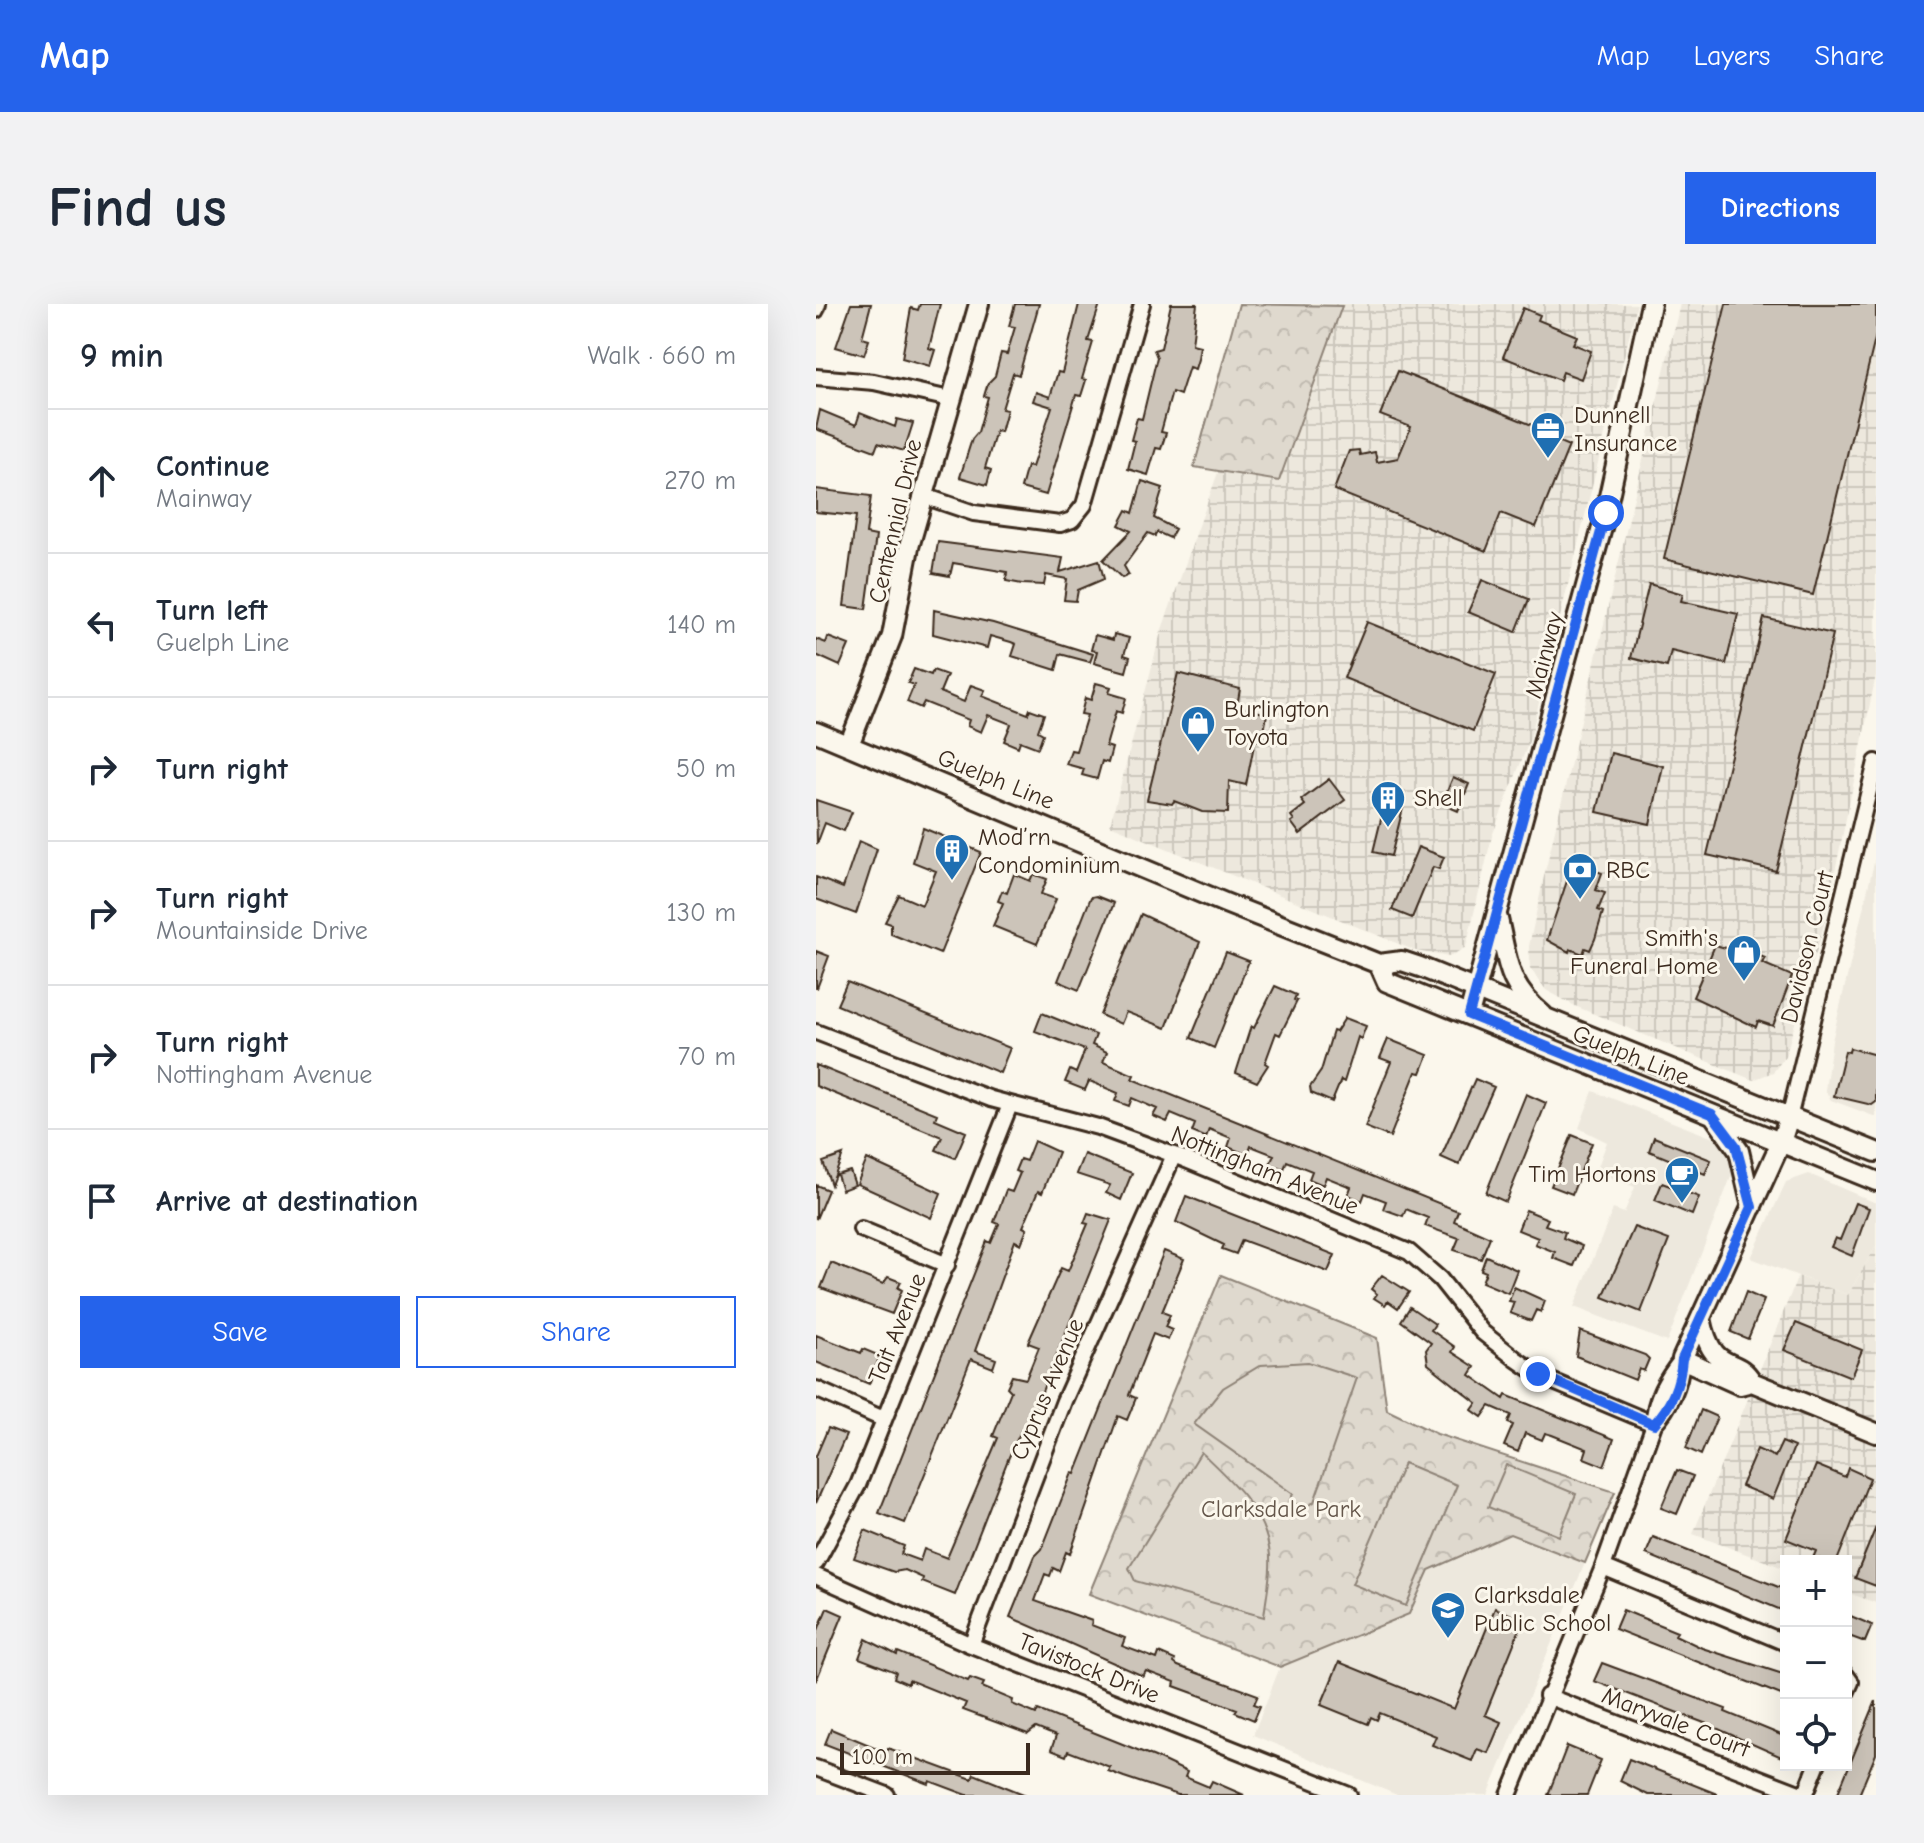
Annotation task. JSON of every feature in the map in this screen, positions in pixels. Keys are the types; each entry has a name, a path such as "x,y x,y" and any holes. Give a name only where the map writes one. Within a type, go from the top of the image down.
{"main road":[{"name":"Centennial Drive","path":"849,745 892,636 909,547 979,304"},
{"name":"Mainway","path":"1469,1015 1603,524 1651,304"},
{"name":"Guelph Line","path":"816,732 1225,903 1379,964 1402,961 1790,1114 1876,1152"},
{"path":"1497,915 1506,967 1514,983 1532,1005 1559,1025"},
{"name":"Guelph Line","path":"1379,964 1387,982 1876,1181"},
{"path":"1712,1114 1739,1151 1752,1207"},
{"name":"Davidson Court","path":"1682,1359 1781,1142 1790,1114"},
{"path":"1701,1318 1710,1351 1722,1363 1748,1374 1752,1382"},
{"path":"1682,1359 1740,1385 1752,1382 1876,1433"}],"street":[{"path":"816,310 818,304"},
{"path":"924,496 974,513 1060,524 1072,520 1084,505 1142,304"},
{"path":"816,377 874,382 950,399"},
{"name":"Davidson Court","path":"1790,1114 1876,762"},
{"name":"Nottingham Avenue","path":"816,1032 1010,1105 1098,1127 1174,1155 1409,1252 1440,1279 1482,1332 1516,1359 1542,1377 1654,1424"},
{"name":"Tait Avenue","path":"816,1563 858,1485 1010,1105"},
{"name":"Cyprus Avenue","path":"971,1645 1064,1401 1174,1155"},
{"path":"861,1229 947,1265"},
{"path":"1509,1795 1547,1696 1603,1567 1654,1424 1654,1409 1670,1374 1682,1359"},
{"path":"816,1389 883,1419"},
{"path":"1603,1567 1780,1641"},
{"name":"Tavistock Drive","path":"816,1576 971,1645 1349,1795"},
{"name":"Maryvale Court","path":"1547,1696 1799,1793 1806,1793 1815,1771"},
{"path":"816,1768 887,1795"}],"shaded area":[{"path":"1268,304 1637,304 1530,739 1492,836 1466,947 1449,957 1416,951 1110,825 1161,632 1231,436"},
{"path":"1680,304 1876,304 1876,675 1823,929 1785,1057 1773,1072 1753,1080 1575,1006 1546,990 1530,968 1529,946 1545,872"},
{"path":"1876,854 1876,1117 1831,1100 1825,1090 1832,1041"},
{"path":"1593,1091 1721,1141 1730,1155 1734,1169 1667,1342 1574,1307 1613,1209 1624,1213 1635,1187 1596,1172 1607,1142 1579,1128"},
{"path":"1809,1174 1876,1203 1876,1246 1848,1295 1751,1258 1786,1182"},
{"path":"1876,1246 1876,1603 1852,1594 1852,1555 1780,1555 1780,1567 1693,1534 1798,1276 1848,1295"},
{"name":"Clarksdale Public School","path":"1510,1534 1585,1563 1488,1795 1397,1795 1253,1735 1280,1667 1409,1614 1429,1570"}],"green space":[{"path":"1239,304 1342,306 1279,481 1194,467"},
{"name":"Clarksdale Park","path":"1221,1275 1377,1338 1387,1410 1437,1434 1615,1492 1585,1563 1510,1534 1429,1570 1409,1614 1280,1667 1089,1594"},
{"path":"1308,1362 1357,1378 1314,1502 1305,1507 1289,1502 1293,1494 1194,1424 1223,1388 1261,1365"},
{"path":"1201,1452 1243,1495 1265,1533 1270,1565 1264,1617 1135,1581 1129,1568"},
{"path":"1404,1463 1457,1485 1406,1606 1352,1584"},
{"path":"1506,1465 1576,1494 1559,1536 1488,1507"}],"building":[{"path":"851,304 871,304 862,338 869,340 864,355 836,347"},
{"path":"920,304 940,304 929,348 935,350 930,366 902,358 911,308 918,310"},
{"path":"1015,304 1039,304 1019,375 1013,373 1002,409 1007,410 1001,432 996,431 985,468 991,470 987,485 960,477 972,439 978,432 988,397 984,396 988,383 995,376 1001,353 1007,354 1015,327 1009,326"},
{"path":"1079,304 1100,304 1088,341 1093,342 1082,379 1086,380 1081,396 1076,395 1046,495 1021,488 1027,466 1032,467 1052,407 1033,401 1036,392 1050,397 1058,372 1062,373"},
{"path":"1171,304 1197,304 1192,344 1200,346 1195,369 1189,367 1180,395 1172,392 1161,432 1166,433 1161,449 1156,448 1148,475 1128,469 1135,441 1131,440 1137,418 1142,419 1157,357 1154,350 1161,348"},
{"path":"1726,304 1876,304 1876,335 1813,595 1664,559"},
{"path":"1523,308 1540,315 1538,320 1577,336 1573,344 1591,351 1581,379 1563,372 1560,380 1503,357"},
{"path":"1398,371 1547,431 1545,436 1569,446 1536,527 1501,513 1486,551 1334,490 1349,451 1359,450 1360,455 1375,452 1377,462 1398,458 1411,427 1380,415"},
{"path":"820,410 856,425 860,413 895,427 897,419 913,423 904,451 878,443 875,451 816,429"},
{"path":"1142,481 1163,488 1154,518 1175,529 1170,538 1157,532 1155,536 1148,533 1124,566 1129,575 1122,578 1103,560 1131,531 1119,525 1127,510 1133,513"},
{"path":"816,489 871,496 866,534 876,536 866,609 844,606 856,516 816,512"},
{"path":"938,542 1063,558 1060,572 1099,560 1104,579 1078,590 1076,601 1064,600 1067,579 1046,575 1044,585 1022,584 1006,581 1007,572 953,563 950,576 933,573"},
{"path":"1482,580 1529,599 1516,632 1468,612"},
{"path":"1649,584 1683,594 1681,601 1738,614 1726,664 1671,651 1667,667 1631,658"},
{"path":"934,610 993,623 1093,654 1090,662 1060,654 1056,670 1012,656 1016,644 1011,642 990,636 987,648 933,634"},
{"path":"1764,618 1833,634 1776,871 1707,855"},
{"path":"1367,622 1496,674 1473,731 1344,678"},
{"path":"1114,634 1129,638 1124,655 1130,657 1126,672 1094,663 1097,651 1091,650 1095,635 1113,640"},
{"path":"828,637 849,645 840,666 816,655 816,639 826,643"},
{"path":"914,669 931,675 933,670 947,675 940,692 964,702 971,685 985,690 982,696 1028,714 1030,709 1044,714 1038,731 1043,734 1038,748 1020,741 1018,747 1004,741 1011,724 988,715 981,732 967,726 969,720 924,702 921,708 907,702 914,685 908,683"},
{"path":"1178,673 1240,689 1237,706 1267,714 1262,741 1255,740 1246,785 1229,781 1228,813 1202,812 1174,801 1172,804 1147,800"},
{"path":"1096,683 1111,687 1109,693 1126,698 1122,713 1116,711 1106,746 1112,748 1108,763 1102,761 1097,779 1082,775 1084,769 1066,764 1071,750 1076,751 1087,715 1081,714 1085,698 1091,700"},
{"path":"1611,753 1663,766 1650,824 1597,812"},
{"path":"1453,777 1469,784 1458,811 1442,804"},
{"path":"1329,779 1345,800 1300,834 1291,822 1294,820 1291,816 1305,805 1301,800"},
{"path":"816,800 852,812 844,831 825,823 817,844"},
{"name":"Shell","path":"1385,803 1403,808 1391,856 1373,852"},
{"name":"Mod’rn Condominium","path":"923,828 981,852 940,954 891,934 891,924 885,922 899,895 922,905 936,871 913,862"},
{"path":"859,841 877,849 856,914 816,899 816,877 843,888"},
{"path":"1418,847 1444,857 1439,869 1433,867 1412,918 1392,910"},
{"name":"RBC","path":"1580,865 1602,873 1596,890 1605,893 1598,910 1603,912 1595,939 1590,950 1585,948 1583,954 1570,949 1569,952 1547,940 1568,878 1573,880"},
{"path":"1014,874 1030,881 1033,874 1047,879 1041,894 1056,899 1037,944 993,926 1003,903 998,901 1002,891 1007,893"},
{"path":"1091,897 1114,903 1079,990 1058,981"},
{"path":"1141,914 1200,942 1166,1028 1126,1012 1121,1024 1100,1015"},
{"name":"Smith's Funeral Home","path":"1715,945 1744,953 1746,950 1765,958 1762,963 1792,976 1773,1026 1758,1021 1756,1027 1693,997"},
{"path":"816,951 829,956 817,988 816,988"},
{"path":"1226,952 1249,961 1214,1048 1191,1038"},
{"path":"847,982 1010,1048 1000,1073 837,1005"},
{"path":"1275,986 1296,995 1294,1000 1297,1001 1280,1035 1276,1033 1265,1063 1268,1065 1257,1082 1236,1073 1251,1026 1254,1028"},
{"path":"1042,1013 1096,1035 1092,1045 1107,1052 1103,1062 1134,1075 1132,1079 1458,1211 1454,1221 1490,1237 1481,1259 1454,1250 1459,1238 1425,1226 1428,1218 1406,1209 1403,1216 1383,1209 1386,1201 1365,1193 1362,1201 1348,1195 1351,1187 1326,1177 1323,1185 1309,1179 1312,1171 1287,1161 1284,1169 1270,1164 1274,1155 1251,1146 1248,1155 1228,1147 1231,1138 1209,1129 1206,1138 1192,1132 1195,1124 1171,1114 1167,1122 1153,1116 1157,1109 1132,1098 1129,1106 1115,1101 1118,1093 1092,1082 1089,1081 1085,1090 1065,1082 1070,1070 1076,1073 1085,1050 1035,1031"},
{"path":"1345,1018 1366,1026 1361,1039 1358,1037 1344,1082 1341,1080 1332,1102 1311,1093 1310,1087 1321,1071 1333,1031 1336,1032"},
{"path":"1388,1039 1428,1055 1421,1073 1416,1072 1390,1137 1365,1127 1391,1062 1380,1058"},
{"path":"1850,1048 1876,1055 1876,1102 1872,1105 1834,1096 1845,1051 1849,1052"},
{"path":"816,1065 937,1114 935,1119 966,1132 955,1158 936,1150 942,1137 816,1086"},
{"path":"1475,1079 1494,1087 1459,1165 1441,1157"},
{"path":"1526,1094 1546,1103 1506,1202 1486,1193"},
{"path":"1572,1135 1592,1143 1572,1194 1551,1186"},
{"path":"1654,1137 1711,1160 1705,1174 1649,1151"},
{"path":"1034,1141 1058,1152 1042,1193 1038,1191 1023,1227 1027,1229 1021,1244 1015,1241 975,1351 996,1359 993,1368 971,1359 905,1523 879,1513 987,1241 991,1243 999,1224 994,1222 1006,1190 1012,1192 1020,1173 1015,1171 1020,1159 1026,1161"},
{"path":"1084,1154 1132,1173 1121,1200 1106,1193 1110,1185 1076,1174"},
{"path":"843,1155 831,1185 823,1162"},
{"path":"867,1159 941,1193 931,1218 857,1184"},
{"path":"850,1171 855,1185 842,1190 837,1175"},
{"path":"1662,1183 1699,1197 1692,1215 1655,1200"},
{"path":"816,1185 828,1190 816,1219"},
{"path":"1186,1196 1335,1255 1328,1272 1242,1240 1236,1254 1222,1249 1224,1245 1176,1222"},
{"path":"1855,1203 1869,1208 1852,1256 1831,1247 1835,1238 1840,1240"},
{"path":"1526,1210 1548,1219 1545,1225 1565,1232 1563,1238 1582,1246 1574,1266 1553,1258 1555,1252 1535,1244 1538,1238 1518,1230"},
{"path":"1088,1213 1111,1220 1028,1426 1021,1431 1009,1457 955,1595 922,1582 923,1578 905,1570 894,1572 854,1558 865,1530 904,1546 901,1554 920,1561 924,1549 947,1558 998,1438 993,1436 1011,1391 1007,1387 1012,1376 1026,1379 1039,1347 1028,1343 1061,1268 1068,1271 1088,1224 1084,1223"},
{"path":"1634,1227 1669,1240 1641,1312 1603,1297"},
{"path":"1164,1251 1184,1259 1162,1312 1170,1315 1165,1327 1172,1330 1168,1340 1153,1334 1129,1395 1136,1398 1127,1420 1118,1416 1070,1554 1066,1552 1059,1571 1053,1568 1050,1576 1045,1574 1035,1601 1092,1621 1091,1625 1125,1638 1122,1646 1157,1659 1159,1653 1175,1660 1178,1666 1258,1695 1254,1704 1260,1706 1254,1720 1235,1712 1237,1709 1174,1686 1175,1682 1146,1671 1143,1676 1010,1617 1035,1556 1042,1549 1072,1473 1075,1474"},
{"path":"1486,1256 1517,1270 1508,1293 1482,1282 1486,1272 1481,1270"},
{"path":"831,1263 883,1284 888,1277 901,1282 898,1288 902,1290 892,1314 821,1288"},
{"path":"1382,1275 1409,1292 1398,1308 1388,1301 1385,1305 1374,1298 1377,1294 1371,1289"},
{"path":"1514,1287 1545,1301 1541,1312 1536,1310 1531,1321 1510,1313 1514,1302 1509,1301"},
{"path":"1746,1292 1764,1300 1748,1339 1731,1332"},
{"path":"1410,1307 1435,1324 1431,1330 1455,1347 1452,1352 1475,1367 1470,1375 1504,1399 1506,1395 1614,1439 1604,1466 1584,1458 1587,1449 1545,1433 1542,1440 1525,1433 1518,1452 1504,1446 1513,1425 1508,1423 1511,1415 1490,1406 1482,1417 1472,1410 1477,1403 1428,1364 1426,1350 1431,1343 1401,1321"},
{"path":"1796,1323 1862,1350 1851,1377 1784,1350"},
{"path":"1580,1331 1645,1355 1649,1359 1644,1371 1639,1369 1635,1380 1576,1356"},
{"path":"816,1335 861,1353 863,1349 880,1356 869,1384 816,1362"},
{"path":"1701,1410 1717,1417 1701,1455 1686,1448"},
{"path":"828,1428 846,1435 816,1503 816,1456"},
{"path":"1782,1442 1794,1447 1773,1499 1741,1486 1757,1449 1775,1457"},
{"path":"1816,1465 1845,1477 1848,1468 1870,1478 1839,1555 1814,1555 1816,1551 1786,1539"},
{"path":"1677,1470 1693,1476 1677,1514 1661,1508"},
{"path":"1876,1527 1876,1586 1855,1578"},
{"path":"1653,1537 1780,1588 1780,1610 1646,1554"},
{"path":"827,1608 843,1615 816,1681 816,1635"},
{"path":"1495,1608 1519,1618 1517,1624 1521,1626 1485,1715 1501,1722 1488,1753 1477,1749 1472,1761 1432,1745 1436,1736 1380,1713 1377,1720 1371,1717 1368,1724 1321,1705 1339,1662 1454,1709"},
{"path":"1623,1610 1677,1632 1675,1635 1702,1648 1780,1673 1780,1695 1615,1629"},
{"path":"1852,1617 1872,1625 1865,1642 1852,1637"},
{"path":"866,1639 897,1655 898,1652 968,1681 970,1678 984,1683 982,1687 1013,1700 1012,1704 1036,1714 1038,1710 1155,1757 1187,1772 1185,1777 1209,1787 1212,1781 1244,1795 1178,1795 1108,1771 1110,1767 1068,1751 1066,1756 1051,1750 1056,1736 1036,1728 1028,1734 963,1710 966,1703 909,1680 908,1684 894,1678 896,1672 859,1658"},
{"path":"1602,1663 1726,1709 1725,1712 1780,1735 1780,1756 1707,1724 1594,1681"},
{"path":"1876,1701 1876,1754 1859,1795 1837,1795 1847,1771 1852,1771 1852,1759"},
{"path":"831,1729 886,1752 888,1748 972,1779 974,1774 1026,1795 967,1795 930,1781 929,1784 825,1744"},
{"path":"1567,1746 1601,1760 1587,1795 1548,1795"},
{"path":"1629,1759 1717,1795 1648,1795 1620,1781"}],"place":[{"name":"Dunnell Insurance","path":"1548,460"},
{"name":"Burlington Toyota","path":"1198,754"},
{"name":"Shell","path":"1388,829"},
{"name":"Mod’rn Condominium","path":"952,882"},
{"name":"RBC","path":"1580,901"},
{"name":"Smith's Funeral Home","path":"1744,983"},
{"name":"Tim Hortons","path":"1682,1205"},
{"name":"Clarksdale Public School","path":"1448,1640"}],"route":[{"path":"1538,1374 1654,1424 1664,1414 1681,1378 1682,1359 1752,1207 1739,1151 1712,1114 1469,1015 1557,702 1606,513"}]}
